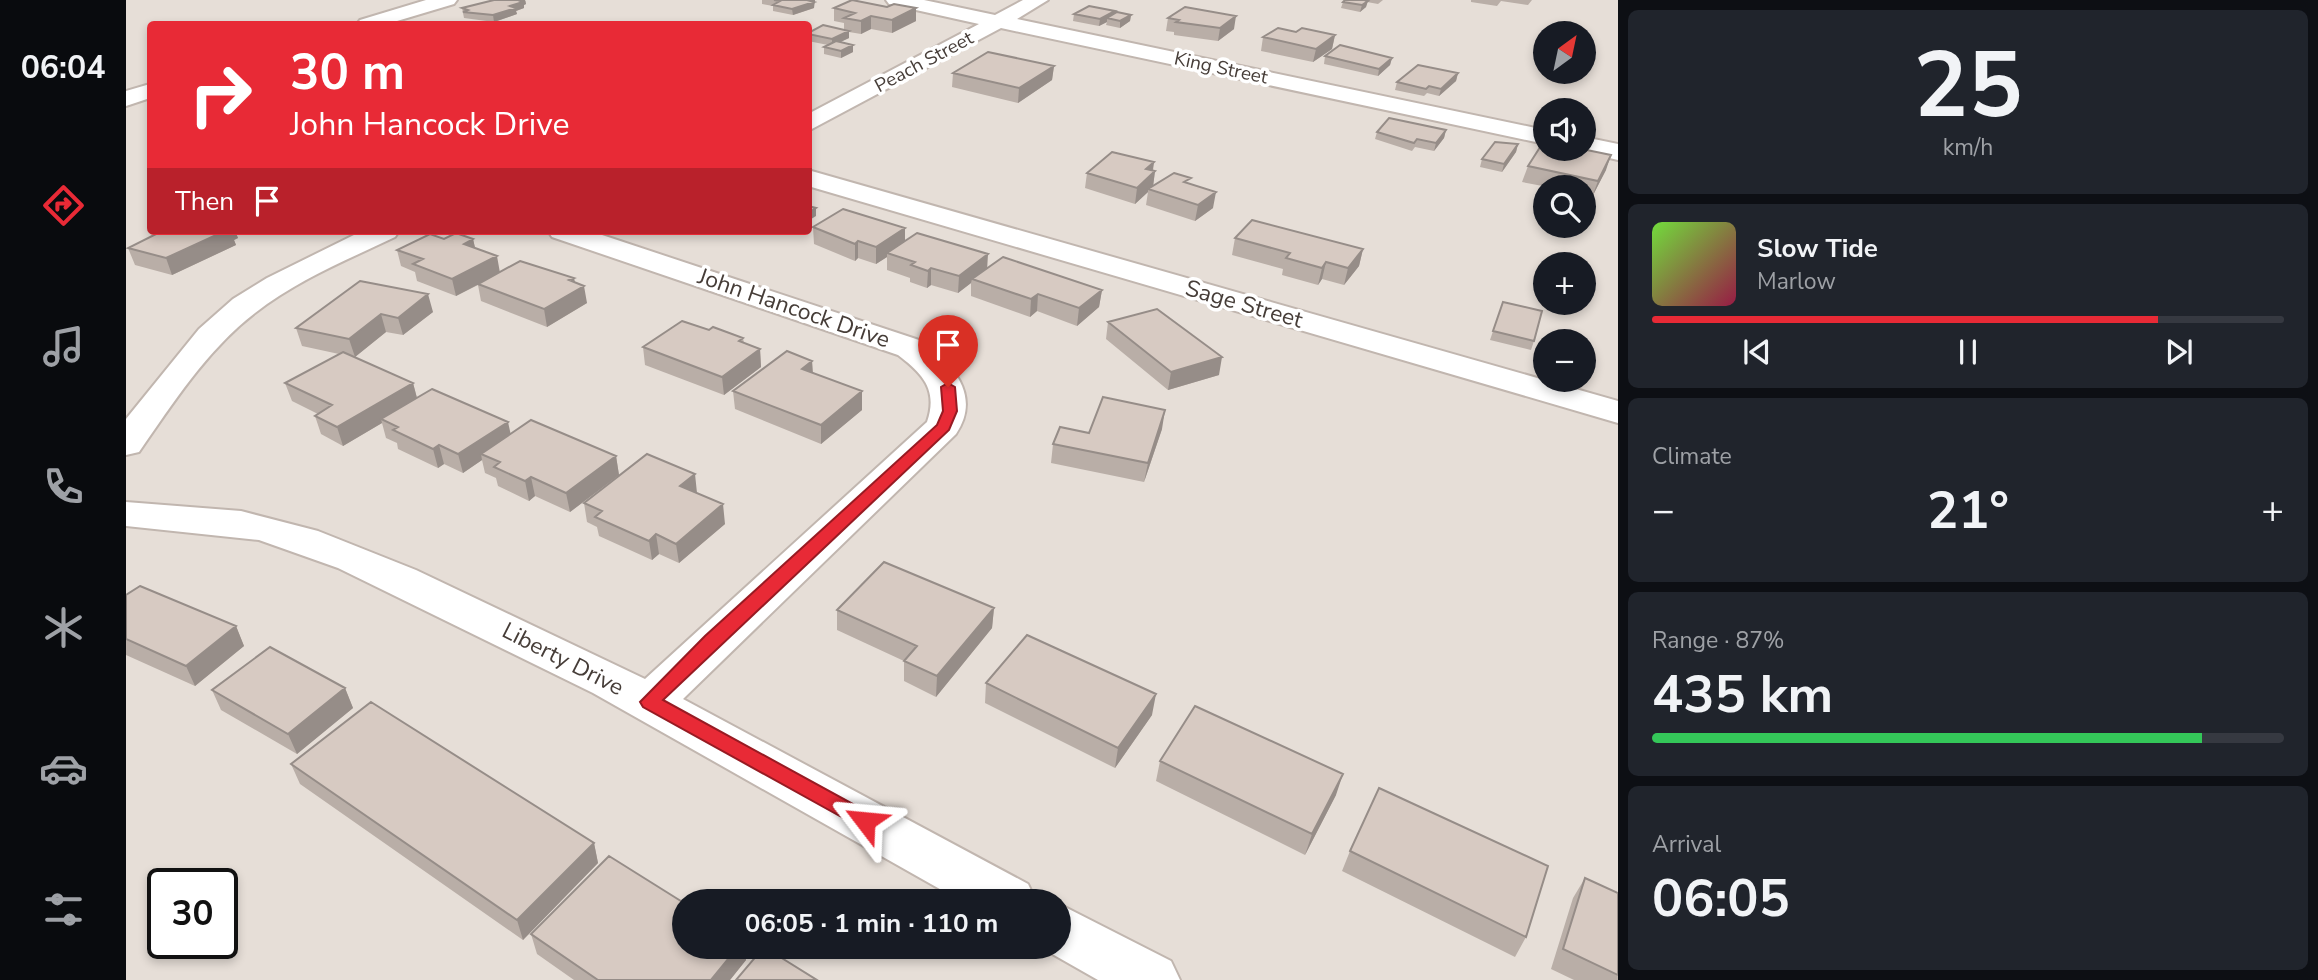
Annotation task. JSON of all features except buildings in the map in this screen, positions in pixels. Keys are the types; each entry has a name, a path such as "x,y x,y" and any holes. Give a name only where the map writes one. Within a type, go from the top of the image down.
{"street":[{"path":"377,21 447,0"},
{"name":"King Street","path":"896,0 1533,134"},
{"name":"Peach Street","path":"812,122 1038,0"},
{"path":"126,99 147,92"},
{"path":"1596,147 1618,152"},
{"name":"Sage Street","path":"812,179 1618,412"},
{"path":"126,444 211,335 243,307 281,281 378,235"},
{"name":"John Hancock Drive","path":"574,235 909,348 934,365 948,387 950,411 943,426 712,640 650,702"},
{"name":"Liberty Drive","path":"126,514 208,520 276,531 337,551 506,629 650,702 987,889"},
{"path":"1071,936 1151,980"}],"shaded area":[{"path":"126,0 1618,0 1618,980 126,980"}],"route":[{"path":"865,821 650,702 712,640 943,426 950,411 948,387"}]}
